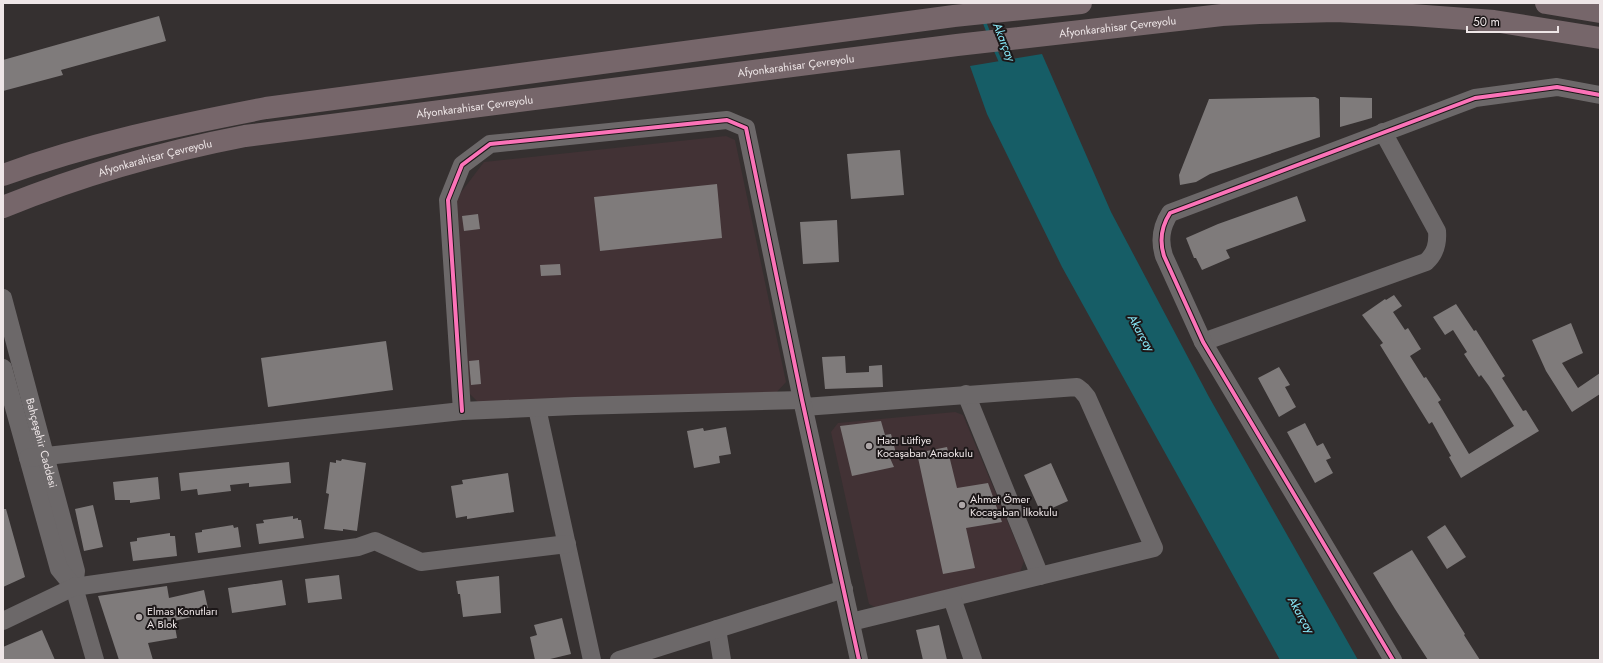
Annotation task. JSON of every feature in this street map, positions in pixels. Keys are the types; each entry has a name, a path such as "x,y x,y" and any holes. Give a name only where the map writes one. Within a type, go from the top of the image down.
{"highway":[{"path":"1546,3 1600,12"},
{"path":"3,175 102,143 187,123 266,108 954,16 1074,4"},
{"name":"Afyonkarahisar Çevreyolu","path":"3,207 47,189 126,164 205,144 246,136 957,45 1222,15 1336,11 1412,15 1494,21 1600,38"}],"street":[{"path":"1393,660 1203,342 1162,248 1163,226 1170,213 1475,98 1557,87 1600,95"},
{"path":"462,411 448,200 462,165 490,144 727,120 746,128 803,403 860,660"},
{"path":"1203,342 1426,262 1430,258 1436,249 1437,231 1383,132"},
{"name":"Bahçeşehir Caddesi","path":"3,298 37,457"},
{"name":"Bahçeşehir Caddesi","path":"3,368 37,457 76,571 74,587 95,660"},
{"path":"37,457 462,411 537,408 803,403 966,394 1071,386 1082,390 1087,397 1154,548 851,622"},
{"path":"966,394 1040,576"},
{"path":"537,408 592,660"},
{"path":"3,621 74,587 358,547 375,541 421,562 567,544"},
{"path":"619,660 844,589"},
{"path":"952,598 972,660"},
{"path":"717,629 722,660"}],"shaded area":[{"path":"726,136 735,140 786,382 775,394 479,403 468,392 456,199 484,162"},
{"path":"955,412 963,415 1024,561 1019,575 879,609 869,604 831,432 838,423"}],"water":[{"path":"1042,54 1111,212 1209,397 1358,660 1280,660 1062,267 987,114 970,66"}],"building":[{"path":"159,16 166,41 61,70 63,75 3,91 3,60"},
{"path":"1315,97 1319,99 1320,137 1210,174 1196,182 1180,185 1179,175 1209,99"},
{"path":"1340,97 1372,98 1372,118 1340,127"},
{"path":"900,150 904,195 851,199 847,154"},
{"path":"717,184 722,238 600,251 594,197"},
{"path":"1297,196 1306,221 1226,250 1230,258 1202,270 1196,258 1194,258 1186,238 1218,224"},
{"path":"478,214 480,229 464,231 462,216"},
{"path":"837,220 839,262 803,264 800,222"},
{"path":"560,264 561,275 541,276 540,265"},
{"path":"1394,295 1402,306 1393,312 1405,330 1408,328 1421,349 1410,356 1424,378 1426,377 1441,400 1438,402 1469,454 1514,426 1489,386 1481,375 1479,377 1464,354 1467,352 1453,330 1445,335 1433,317 1456,304 1474,331 1476,330 1505,376 1502,378 1523,411 1526,410 1539,431 1461,478 1449,457 1451,456 1432,422 1429,424 1380,345 1383,343 1362,315 1385,299 1386,300"},
{"path":"1571,323 1583,353 1562,363 1578,388 1600,373 1600,394 1572,412 1546,371 1532,340"},
{"path":"386,341 393,390 268,407 261,358"},
{"path":"845,356 846,373 869,372 869,366 882,365 883,387 825,389 822,357"},
{"path":"479,360 481,384 471,385 469,361"},
{"path":"1279,367 1290,385 1285,387 1296,407 1279,417 1258,378"},
{"name":"Hacı Lütfiye Kocaşaban Anaokulu","path":"881,421 885,435 891,434 897,457 890,458 894,467 852,476 840,426"},
{"path":"1305,423 1317,446 1323,443 1331,458 1326,460 1333,473 1315,483 1287,432"},
{"path":"726,427 731,454 719,456 720,463 694,468 687,431 703,428 704,431"},
{"name":"Ahmet Ömer Kocaşaban İlkokulu","path":"947,447 957,488 988,483 1002,522 966,528 975,568 943,574 917,453"},
{"path":"342,459 366,463 357,531 324,529 329,494 326,493 330,462 336,463 336,460 341,461"},
{"path":"289,462 291,483 249,487 249,483 230,485 231,491 198,495 197,489 181,491 179,473"},
{"path":"1051,463 1068,501 1041,513 1024,475"},
{"path":"508,473 514,512 467,519 467,516 456,518 451,486 463,484 462,480"},
{"path":"158,477 160,499 130,503 130,500 115,500 113,482"},
{"path":"93,505 103,547 84,551 75,509"},
{"path":"3,509 6,509 25,577 3,587"},
{"path":"293,516 293,519 298,518 298,520 301,520 304,538 259,544 256,524 264,523 263,520"},
{"path":"233,525 234,528 238,527 241,547 198,553 195,533 202,532 202,530"},
{"path":"1445,525 1466,557 1447,569 1427,537"},
{"path":"170,533 170,536 175,536 177,556 133,561 130,542 137,541 137,538"},
{"path":"1412,550 1480,660 1428,660 1395,609 1373,573"},
{"path":"339,575 342,599 308,603 305,579"},
{"path":"499,576 501,613 463,617 460,594 458,594 456,581"},
{"path":"282,580 286,605 232,613 228,588"},
{"name":"Elmas Konutları A Blok","path":"167,586 169,598 204,590 209,613 174,621 177,638 148,643 153,660 119,660 98,596"},
{"path":"562,618 571,654 546,660 535,660 530,637 537,635 534,625"},
{"path":"939,625 947,660 923,660 916,630"},
{"path":"42,630 55,660 3,660 3,647"}],"waterway":[{"name":"Akarçay","path":"984,21 989,34"},
{"name":"Akarçay","path":"995,49 1002,65"}],"cycle path":[{"path":"1393,660 1203,342 1164,256 1161,239 1165,223 1170,213 1475,98 1557,87 1600,95"},
{"path":"462,411 448,200 462,165 490,144 727,120 746,128 802,400 859,660"}],"place":[{"name":"Hacı Lütfiye Kocaşaban Anaokulu","path":"869,446"},
{"name":"Ahmet Ömer Kocaşaban İlkokulu","path":"962,505"},
{"name":"Elmas Konutları A Blok","path":"139,617"}]}
